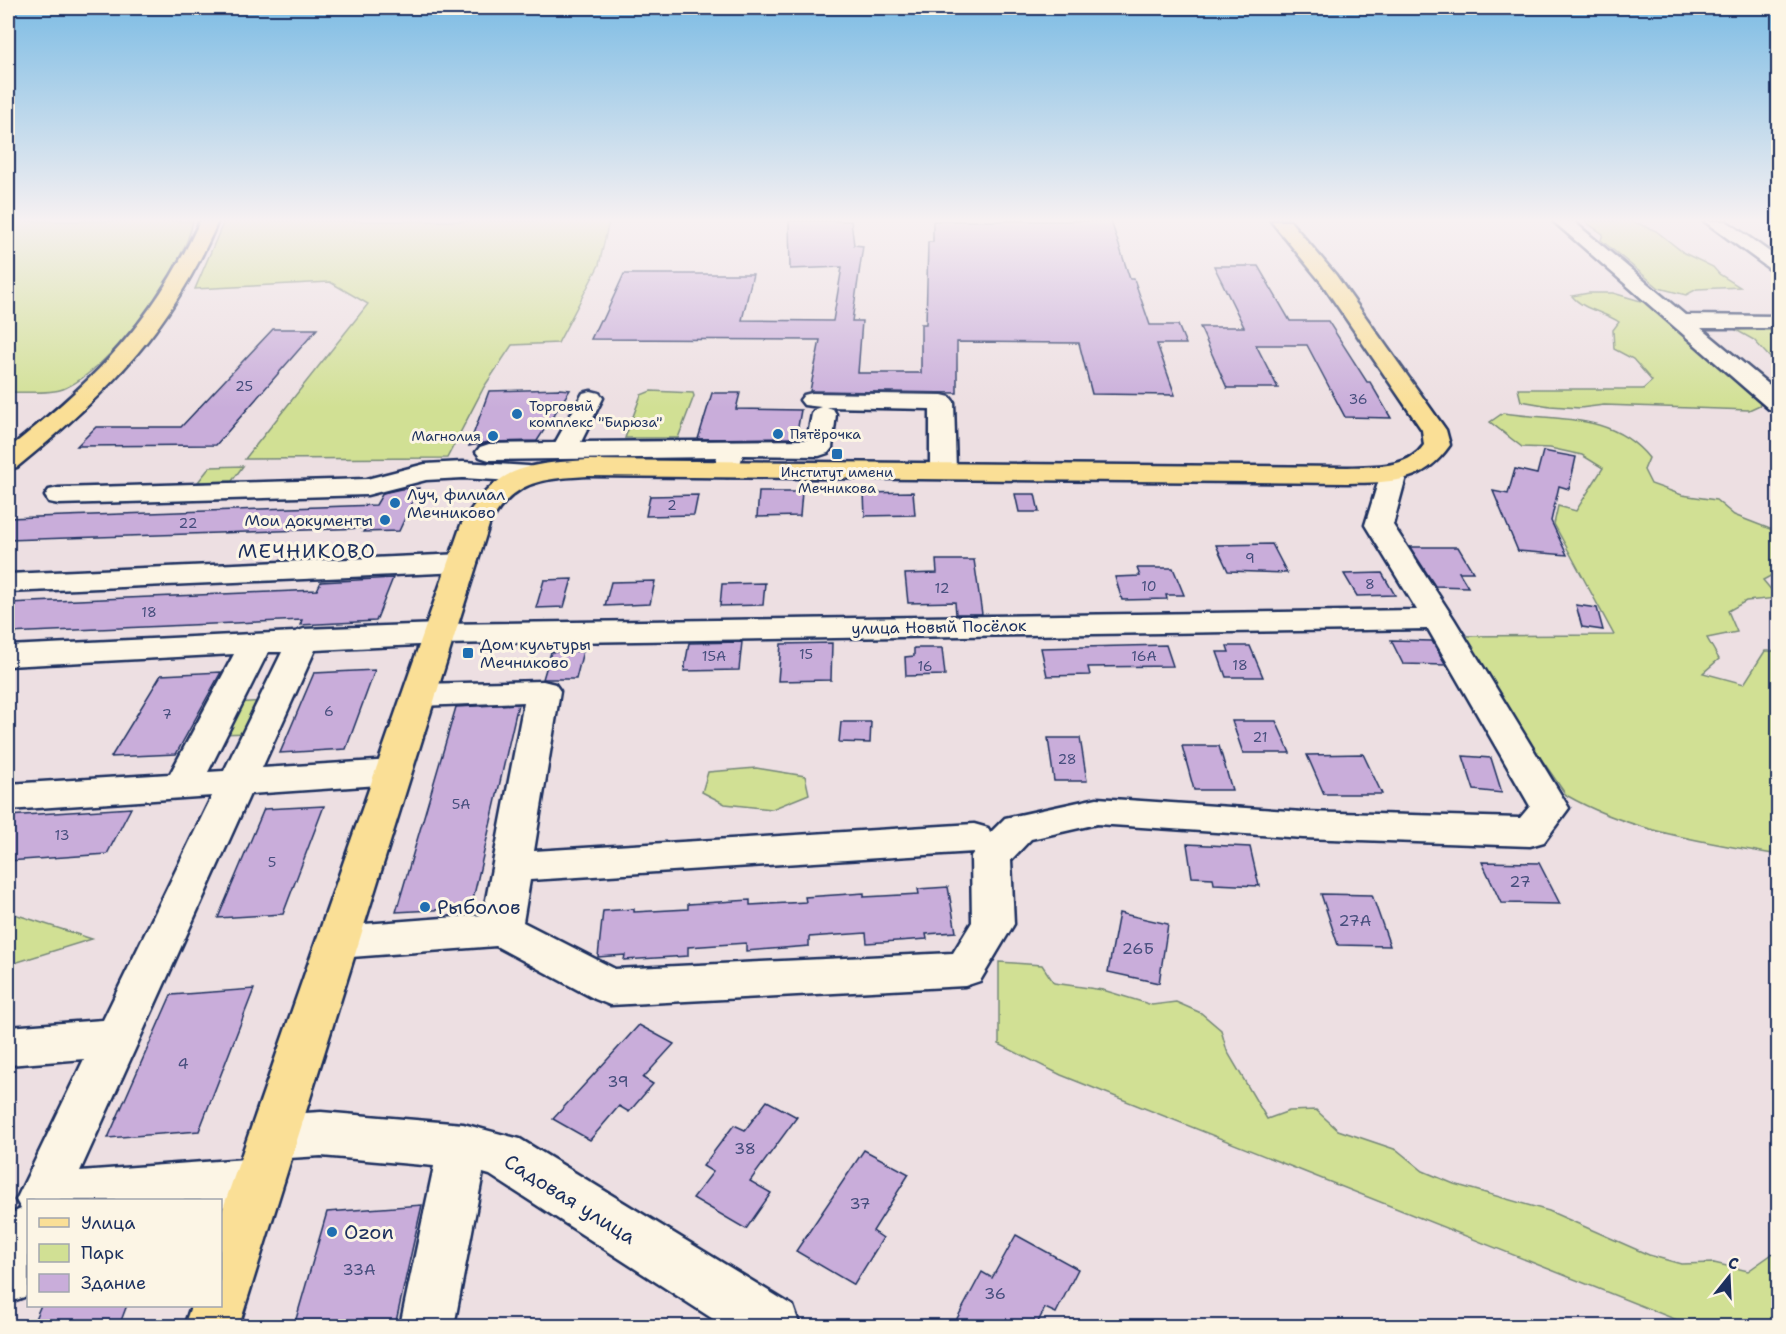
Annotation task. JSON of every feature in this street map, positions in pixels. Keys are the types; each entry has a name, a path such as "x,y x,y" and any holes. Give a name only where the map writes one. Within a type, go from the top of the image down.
{"main road":[{"path":"8,461 90,392 124,360 158,318 180,283"},
{"path":"222,1292 474,525 496,491 528,474 555,470 729,459 943,471 1348,476 1394,473 1419,466 1431,456 1437,445 1434,430 1332,283"},
{"path":"211,1326 217,1307"}],"street":[{"path":"1635,283 1779,404"},
{"path":"1680,321 1779,322"},
{"path":"562,452 591,398"},
{"path":"463,470 485,453 562,452 600,448 729,459 748,447 819,448 818,407 942,402 943,471"},
{"path":"59,496 367,487 425,471 463,470 528,474"},
{"path":"338,942 501,930 610,987 965,969 993,924 992,856 1019,828 1097,812 1303,825 1530,832 1550,808 1438,619 1379,525 1394,473"},
{"path":"8,583 462,562"},
{"name":"улица Новый Посёлок","path":"8,656 303,639 439,634 1438,619"},
{"path":"43,1199 303,639"},
{"path":"182,786 257,642"},
{"path":"419,695 543,692 501,930"},
{"path":"8,797 393,772"},
{"path":"513,867 974,838"},
{"path":"8,1046 116,1038"},
{"name":"Садовая улица","path":"87,1199 266,1159 321,1134 463,1146 502,1155 773,1326"},
{"path":"426,1326 463,1146"},
{"path":"8,1277 27,1235"}],"green space":[{"path":"8,283 164,283 142,317 122,341 81,379 63,389 51,392 8,392"},
{"path":"197,283 306,283 195,289"},
{"path":"332,283 589,283 558,343 512,345 484,387 447,458 245,459 368,304"},
{"path":"1653,283 1734,283 1740,287 1697,289 1686,295 1659,288"},
{"path":"1613,293 1651,304 1764,403 1749,410 1604,405 1580,408 1521,401 1518,389 1643,389 1652,381 1633,359 1614,349 1613,330 1619,322 1581,304 1572,296"},
{"path":"1778,327 1778,364 1754,340 1736,330"},
{"path":"651,391 693,393 694,396 678,438 625,438 641,395"},
{"path":"1503,413 1582,421 1618,433 1634,443 1649,458 1644,470 1651,484 1682,495 1716,500 1734,515 1778,532 1778,572 1763,580 1778,598 1746,601 1728,611 1737,632 1707,638 1719,659 1703,673 1744,684 1765,651 1778,651 1778,855 1642,827 1591,808 1566,795 1457,636 1614,635 1554,524 1558,506 1576,511 1603,468 1582,455 1550,448 1522,447 1490,422"},
{"path":"243,466 232,481 198,482 210,467"},
{"path":"264,701 249,733 221,734 237,703"},
{"path":"756,768 805,776 809,794 772,809 725,804 702,792 708,772"},
{"path":"8,912 92,939 8,965"},
{"path":"999,962 1042,965 1054,983 1103,990 1152,1005 1176,1002 1201,1013 1221,1030 1227,1051 1267,1119 1289,1111 1316,1110 1338,1130 1397,1150 1423,1171 1454,1184 1549,1211 1649,1255 1681,1264 1714,1263 1748,1271 1778,1250 1778,1326 1692,1326 1061,1075 999,1044"}],"building":[{"path":"620,283 751,283 742,320 833,321 839,283 858,283 852,321 862,321 858,373 921,373 921,324 926,324 927,283 1135,283 1150,325 1178,325 1186,344 1157,344 1175,395 1092,394 1079,343 957,342 957,393 810,391 820,340 591,339 600,320 603,320"},
{"path":"1222,283 1268,283 1290,321 1328,321 1367,382 1370,382 1391,418 1345,417 1307,345 1256,345 1278,388 1227,388 1200,327 1244,327"},
{"path":"273,329 317,329 216,445 77,446 96,427 181,427"},
{"name":"Торговый комплекс \"Бирюза\"","path":"570,390 537,441 489,442 469,446 489,391"},
{"path":"712,393 740,393 736,409 801,410 796,438 698,439"},
{"path":"1543,451 1576,457 1569,489 1559,486 1551,521 1567,555 1518,551 1493,491 1508,494 1515,469 1537,474"},
{"path":"419,488 399,531 363,532 366,528 8,540 8,518 376,505 383,493"},
{"path":"759,492 802,492 800,516 757,517"},
{"path":"913,492 915,515 865,516 864,493"},
{"path":"1015,494 1035,494 1039,512 1019,512"},
{"path":"698,495 694,515 646,516 650,496"},
{"path":"1272,544 1287,573 1228,571 1216,545"},
{"path":"1410,547 1458,547 1473,572 1459,572 1468,587 1435,586"},
{"path":"936,560 974,560 982,614 956,614 955,602 908,603 905,574 937,573"},
{"path":"1137,568 1173,568 1184,595 1166,595 1167,599 1122,600 1115,577 1140,576"},
{"path":"1382,573 1395,595 1357,596 1344,574"},
{"path":"393,578 376,621 300,625 302,620 8,633 8,603 317,590 321,582"},
{"path":"572,579 564,607 536,608 544,580"},
{"path":"655,581 650,604 605,606 611,582"},
{"path":"765,583 763,605 720,606 722,584"},
{"path":"1576,605 1597,608 1603,630 1582,627"},
{"path":"1391,640 1432,641 1446,665 1403,664"},
{"path":"742,642 739,670 684,671 689,643"},
{"path":"832,643 831,680 778,681 781,644"},
{"path":"1166,645 1173,666 1088,667 1090,675 1047,676 1041,648"},
{"path":"1227,646 1250,646 1263,677 1226,677 1217,652 1229,652"},
{"path":"914,648 942,648 945,675 906,676 905,657 914,656"},
{"path":"583,651 576,679 543,679 551,652"},
{"path":"375,670 346,749 280,753 314,673"},
{"path":"221,672 176,754 111,757 161,675"},
{"path":"518,704 471,908 396,912 456,707"},
{"path":"1232,721 1276,721 1290,753 1243,753"},
{"path":"841,722 871,722 870,743 839,742"},
{"path":"1048,738 1080,738 1087,781 1054,781"},
{"path":"1182,746 1219,746 1232,790 1194,790"},
{"path":"1363,754 1382,794 1324,794 1307,755"},
{"path":"1463,756 1491,758 1502,793 1474,790"},
{"path":"324,806 283,914 218,918 264,809"},
{"path":"131,808 107,854 8,861 8,816"},
{"path":"1187,844 1250,847 1259,886 1214,884 1213,878 1192,877"},
{"path":"1482,862 1539,863 1560,904 1501,903"},
{"path":"948,887 956,932 926,934 927,939 867,943 866,933 809,937 809,946 746,951 746,943 688,947 688,956 624,960 625,955 598,957 603,911 688,909 688,904 750,900 750,905 806,902 805,897 864,893 864,897 919,894 918,889"},
{"path":"1321,894 1372,895 1390,946 1338,945"},
{"path":"1119,913 1168,924 1159,983 1108,972"},
{"path":"254,989 199,1131 108,1138 171,995"},
{"path":"639,1025 674,1044 643,1078 653,1084 629,1112 619,1106 590,1140 553,1119"},
{"path":"767,1101 797,1117 750,1181 771,1193 746,1229 693,1198 713,1172 703,1166 734,1125 745,1130"},
{"path":"864,1150 909,1174 873,1231 883,1238 854,1285 796,1251"},
{"path":"422,1205 395,1326 294,1326 327,1212"},
{"path":"1016,1235 1078,1269 1056,1313 1045,1308 1036,1326 953,1326 982,1272 992,1278"},
{"path":"40,1307 126,1307 119,1326 32,1326"}],"place":[{"name":"Торговый комплекс \"Бирюза\"","path":"517,414"},
{"name":"Пятёрочка","path":"778,434"},
{"name":"Магнолия","path":"493,436"},
{"name":"Институт имени Мечникова","path":"837,454"},
{"name":"Луч, филиал Мечниково","path":"395,503"},
{"name":"Мои документы","path":"385,520"},
{"name":"Дом культуры Мечниково","path":"468,653"},
{"name":"Рыболов","path":"425,907"},
{"name":"Ozon","path":"332,1232"}],"district":[{"name":"МЕЧНИКОВО","path":"307,551"}]}
